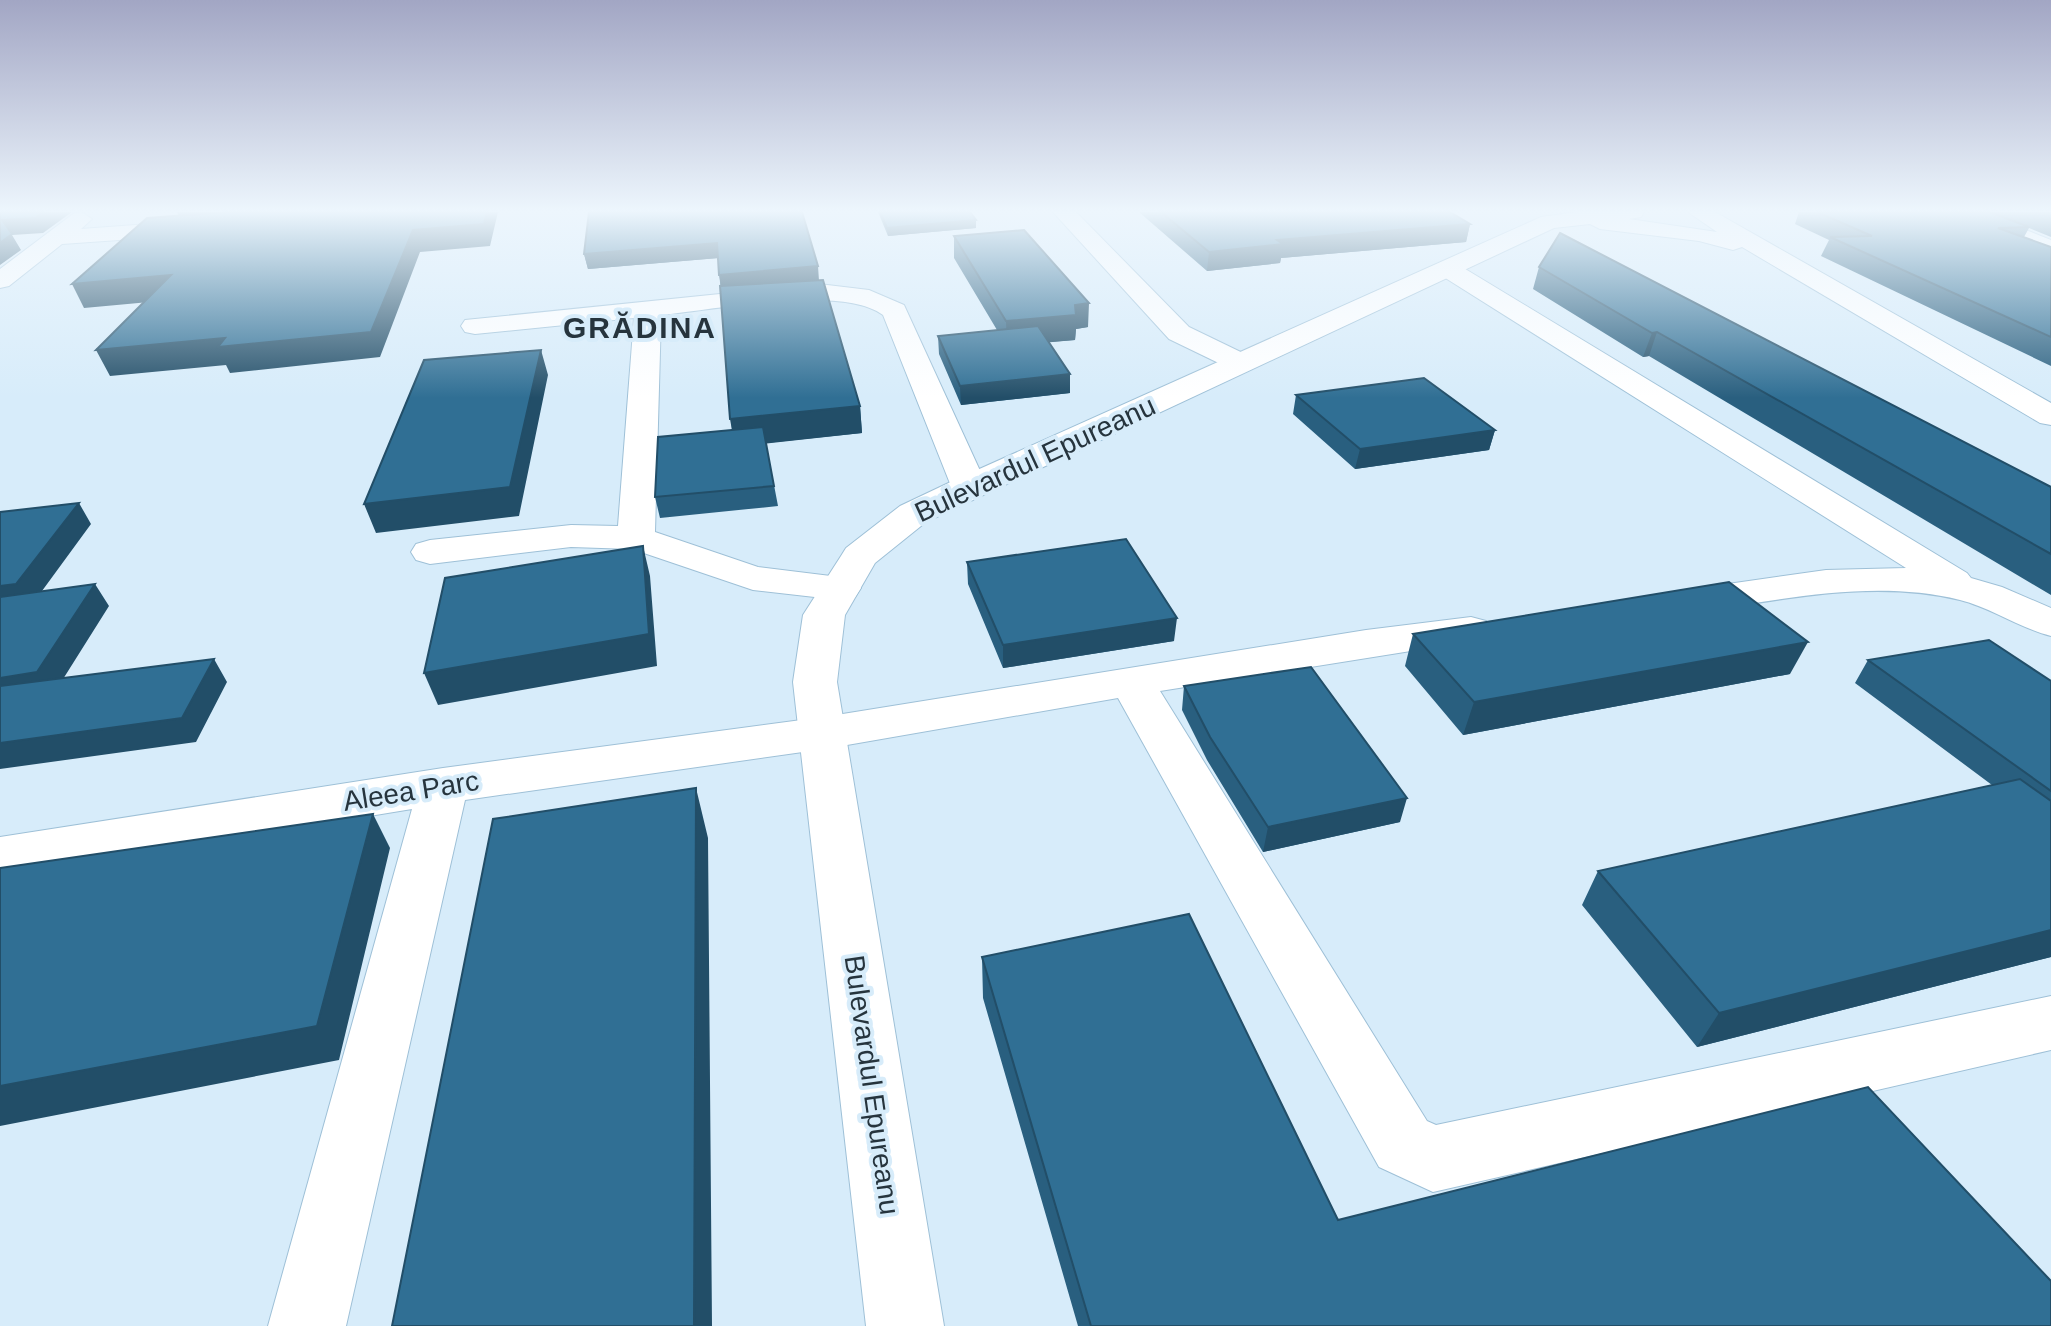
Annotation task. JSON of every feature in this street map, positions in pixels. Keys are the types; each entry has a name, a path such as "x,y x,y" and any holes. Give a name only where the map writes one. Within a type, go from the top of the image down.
{"main road":[{"path":"1123,274 1179,333 1241,363"},
{"name":"Bulevardul Epureanu","path":"905,1326 815,682 824,615 860,556 913,514 1437,274"},
{"path":"1456,274 1967,589 2051,623"},
{"path":"1803,274 2051,416"},
{"path":"475,326 819,292 875,298 895,311 969,486"},
{"path":"636,538 648,310"},
{"path":"430,552 571,536 636,538 753,578 841,588"},
{"path":"1645,607 1862,579 1910,579 1967,589"},
{"name":"Aleea Parc","path":"0,857 443,786 824,733 1366,643 1506,625"},
{"path":"1131,681 1403,1144 1433,1159 2051,1023"},
{"path":"307,1326 443,786"}],"building":[{"path":"84,274 395,274 371,332 218,347 225,338 96,350 171,275 72,284"},
{"path":"977,274 1063,274 1089,303 1075,305 1076,315 1006,321"},
{"path":"1551,274 1639,274 2051,487 2051,554 1657,332 1652,333"},
{"path":"1912,274 2051,274 2051,337"},
{"path":"823,280 860,406 730,419 720,286"},
{"path":"1038,326 1070,374 960,386 938,336"},
{"path":"541,350 510,487 364,504 424,360"},
{"path":"1424,378 1495,430 1360,449 1296,395"},
{"path":"763,427 774,486 655,497 658,437"},
{"path":"79,503 16,584 0,586 0,512"},
{"path":"1126,539 1177,618 1003,645 967,562"},
{"path":"643,546 649,634 424,673 445,578"},
{"path":"1729,582 1808,642 1474,702 1413,634"},
{"path":"95,584 37,672 0,678 0,597"},
{"path":"1989,640 2051,681 2051,791 1868,660"},
{"path":"214,659 182,718 0,743 0,686"},
{"path":"1311,667 1407,798 1268,827 1210,737 1184,686"},
{"path":"2020,779 2051,801 2051,930 1719,1013 1598,871"},
{"path":"696,788 694,1326 392,1326 493,819"},
{"path":"373,814 317,1026 0,1086 0,868"},
{"path":"1189,914 1338,1220 1868,1087 2051,1281 2051,1326 1091,1326 982,957"}],"district":[{"name":"GRĂDINA","path":"640,327"}]}
